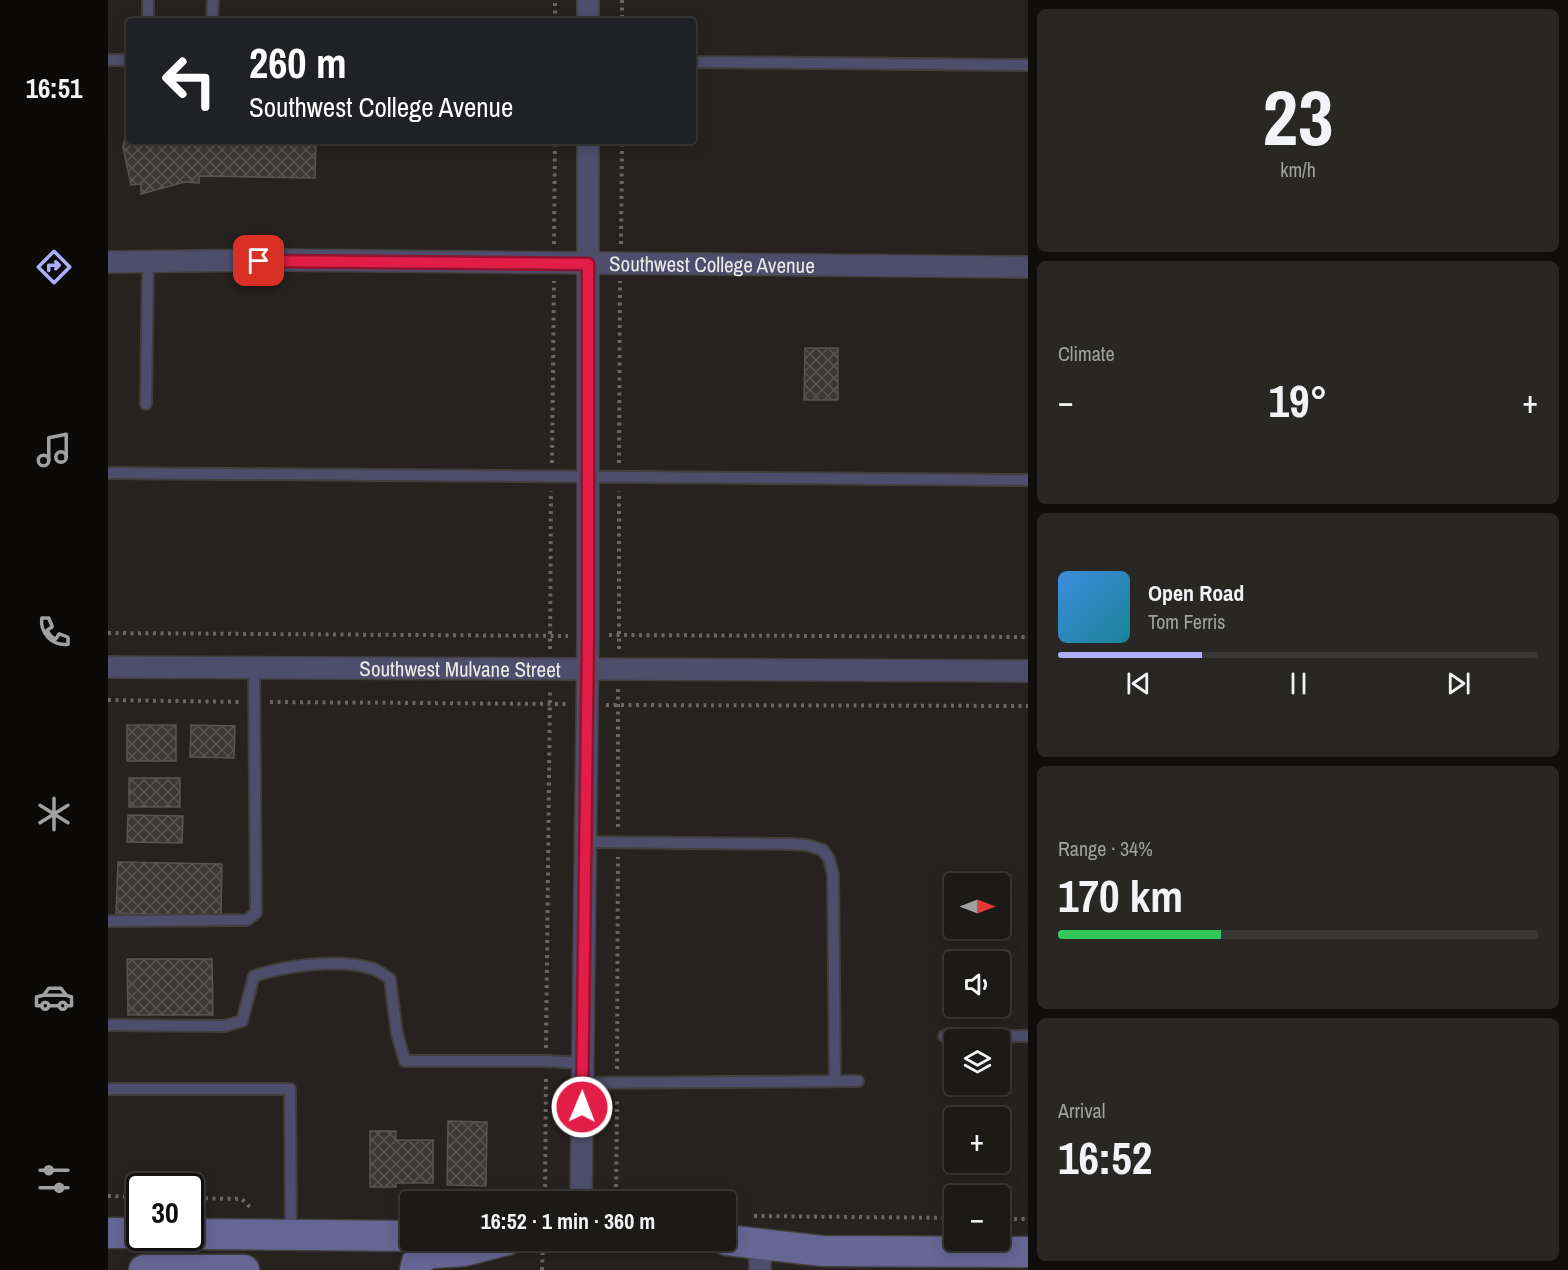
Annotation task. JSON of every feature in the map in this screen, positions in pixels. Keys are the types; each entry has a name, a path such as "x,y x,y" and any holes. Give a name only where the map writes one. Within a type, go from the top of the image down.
{"main road":[{"path":"108,1233 126,1233"},
{"path":"204,1234 400,1236"},
{"path":"736,1245 760,1257 822,1251 1028,1252"},
{"path":"415,1270 417,1262 423,1256 432,1253 464,1251"},
{"path":"144,1270 244,1270"}],"street":[{"path":"588,0 588,18"},
{"path":"581,1191 588,475 588,144"},
{"name":"Southwest College Avenue","path":"108,262 281,260 1028,267"},
{"name":"Southwest Mulvane Street","path":"108,667 1028,671"}],"lane":[{"path":"148,0 148,18"},
{"path":"212,18 213,0"},
{"path":"108,60 126,60"},
{"path":"696,62 1028,65"},
{"path":"146,404 148,262"},
{"path":"108,473 1028,480"},
{"path":"108,921 247,920 256,914 254,668"},
{"path":"584,842 790,844 807,845 823,850 833,874 835,1081"},
{"path":"108,1025 224,1026 242,1021 254,976 278,968 345,963 376,970 390,979 397,1034 405,1061 546,1061 582,1073 858,1081"},
{"path":"1010,1036 1028,1036"},
{"path":"108,1089 290,1089 291,1235"}],"path":[{"path":"555,0 555,18"},
{"path":"622,0 622,18"},
{"path":"108,1196 126,1197"},
{"path":"749,1216 944,1218"},
{"path":"1010,1219 1028,1219"},
{"path":"542,1270 543,1251"}],"building":[{"path":"126,134 126,144 316,144 315,178 199,176 199,183 185,182 141,194 141,184 131,185 123,147"},
{"path":"805,348 838,348 838,400 804,400"},
{"path":"127,725 176,725 176,761 127,761"},
{"path":"191,725 235,726 234,758 190,757"},
{"path":"129,778 180,778 180,807 129,807"},
{"path":"128,815 183,816 182,843 127,842"},
{"path":"118,862 222,864 221,916 116,913"},
{"path":"127,959 212,959 213,1015 128,1015"},
{"path":"448,1121 487,1122 486,1186 447,1185"},
{"path":"370,1131 396,1131 396,1140 433,1140 433,1183 396,1183 396,1187 370,1187"}],"route":[{"path":"259,261 588,264 588,636 582,1107"}]}
